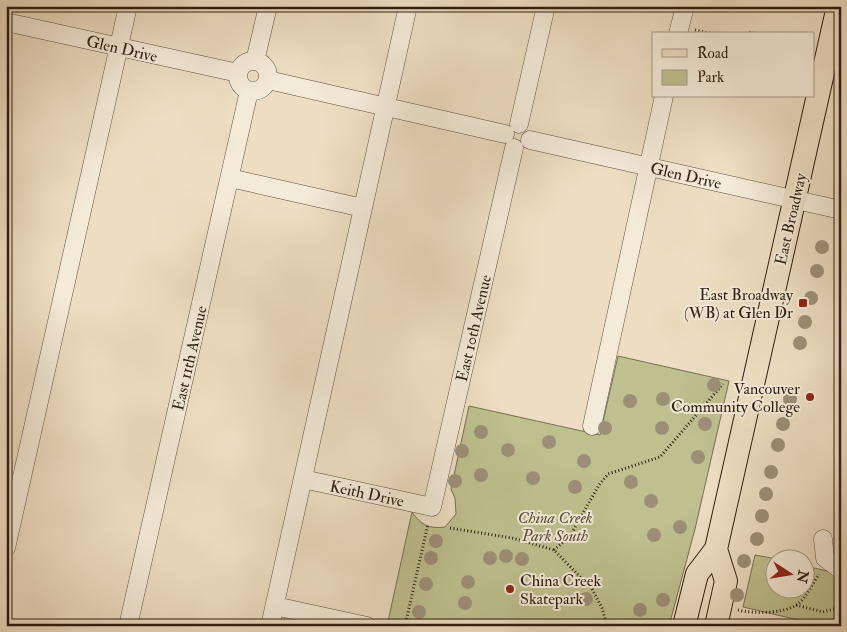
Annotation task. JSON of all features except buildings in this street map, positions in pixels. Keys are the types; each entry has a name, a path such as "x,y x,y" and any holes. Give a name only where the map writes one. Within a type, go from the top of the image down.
{"main road":[{"name":"East Broadway","path":"684,626 697,574 716,549 838,6"},
{"name":"East Broadway","path":"716,549 726,581 716,626"}],"street":[{"path":"6,548 128,6"},
{"path":"255,61 268,6"},
{"path":"270,626 408,6"},
{"name":"East 10th Avenue","path":"432,507 513,136 546,6"},
{"path":"678,32 685,6"},
{"name":"Glen Drive","path":"6,22 238,73"},
{"path":"255,61 267,70 268,80 258,91 249,91 239,82 238,73 246,63 255,61"},
{"path":"268,80 513,136"},
{"name":"East 11th Avenue","path":"128,626 249,91"},
{"path":"592,426 664,98"},
{"name":"Glen Drive","path":"513,136 522,149 530,140 841,210"},
{"path":"230,178 363,208"},
{"name":"Keith Drive","path":"303,479 432,507"},
{"path":"823,539 825,558 841,570"},
{"path":"275,606 356,625"}],"path":[{"path":"698,30 706,32"},
{"path":"554,550 570,536 598,485 608,474 660,456 723,384"},
{"path":"405,626 432,507"},
{"path":"450,528 512,538 554,550 592,588 602,608 607,626"},
{"path":"738,610 748,612 791,609 823,570 825,558"},
{"path":"796,605 823,612 841,607"},
{"path":"564,626 565,621"}],"green space":[{"name":"China Creek Park South","path":"618,356 729,381 695,529 669,626 387,626 412,512 422,523 430,527 445,527 456,514 455,498 451,489 469,406 600,435"},
{"path":"755,555 764,557 764,600 814,600 814,568 841,574 841,626 824,626 743,607"}],"place":[{"name":"East Broadway (WB) at Glen Dr","path":"803,303"},
{"name":"Vancouver Community College","path":"810,397"},
{"name":"China Creek Skatepark","path":"510,589"}]}
